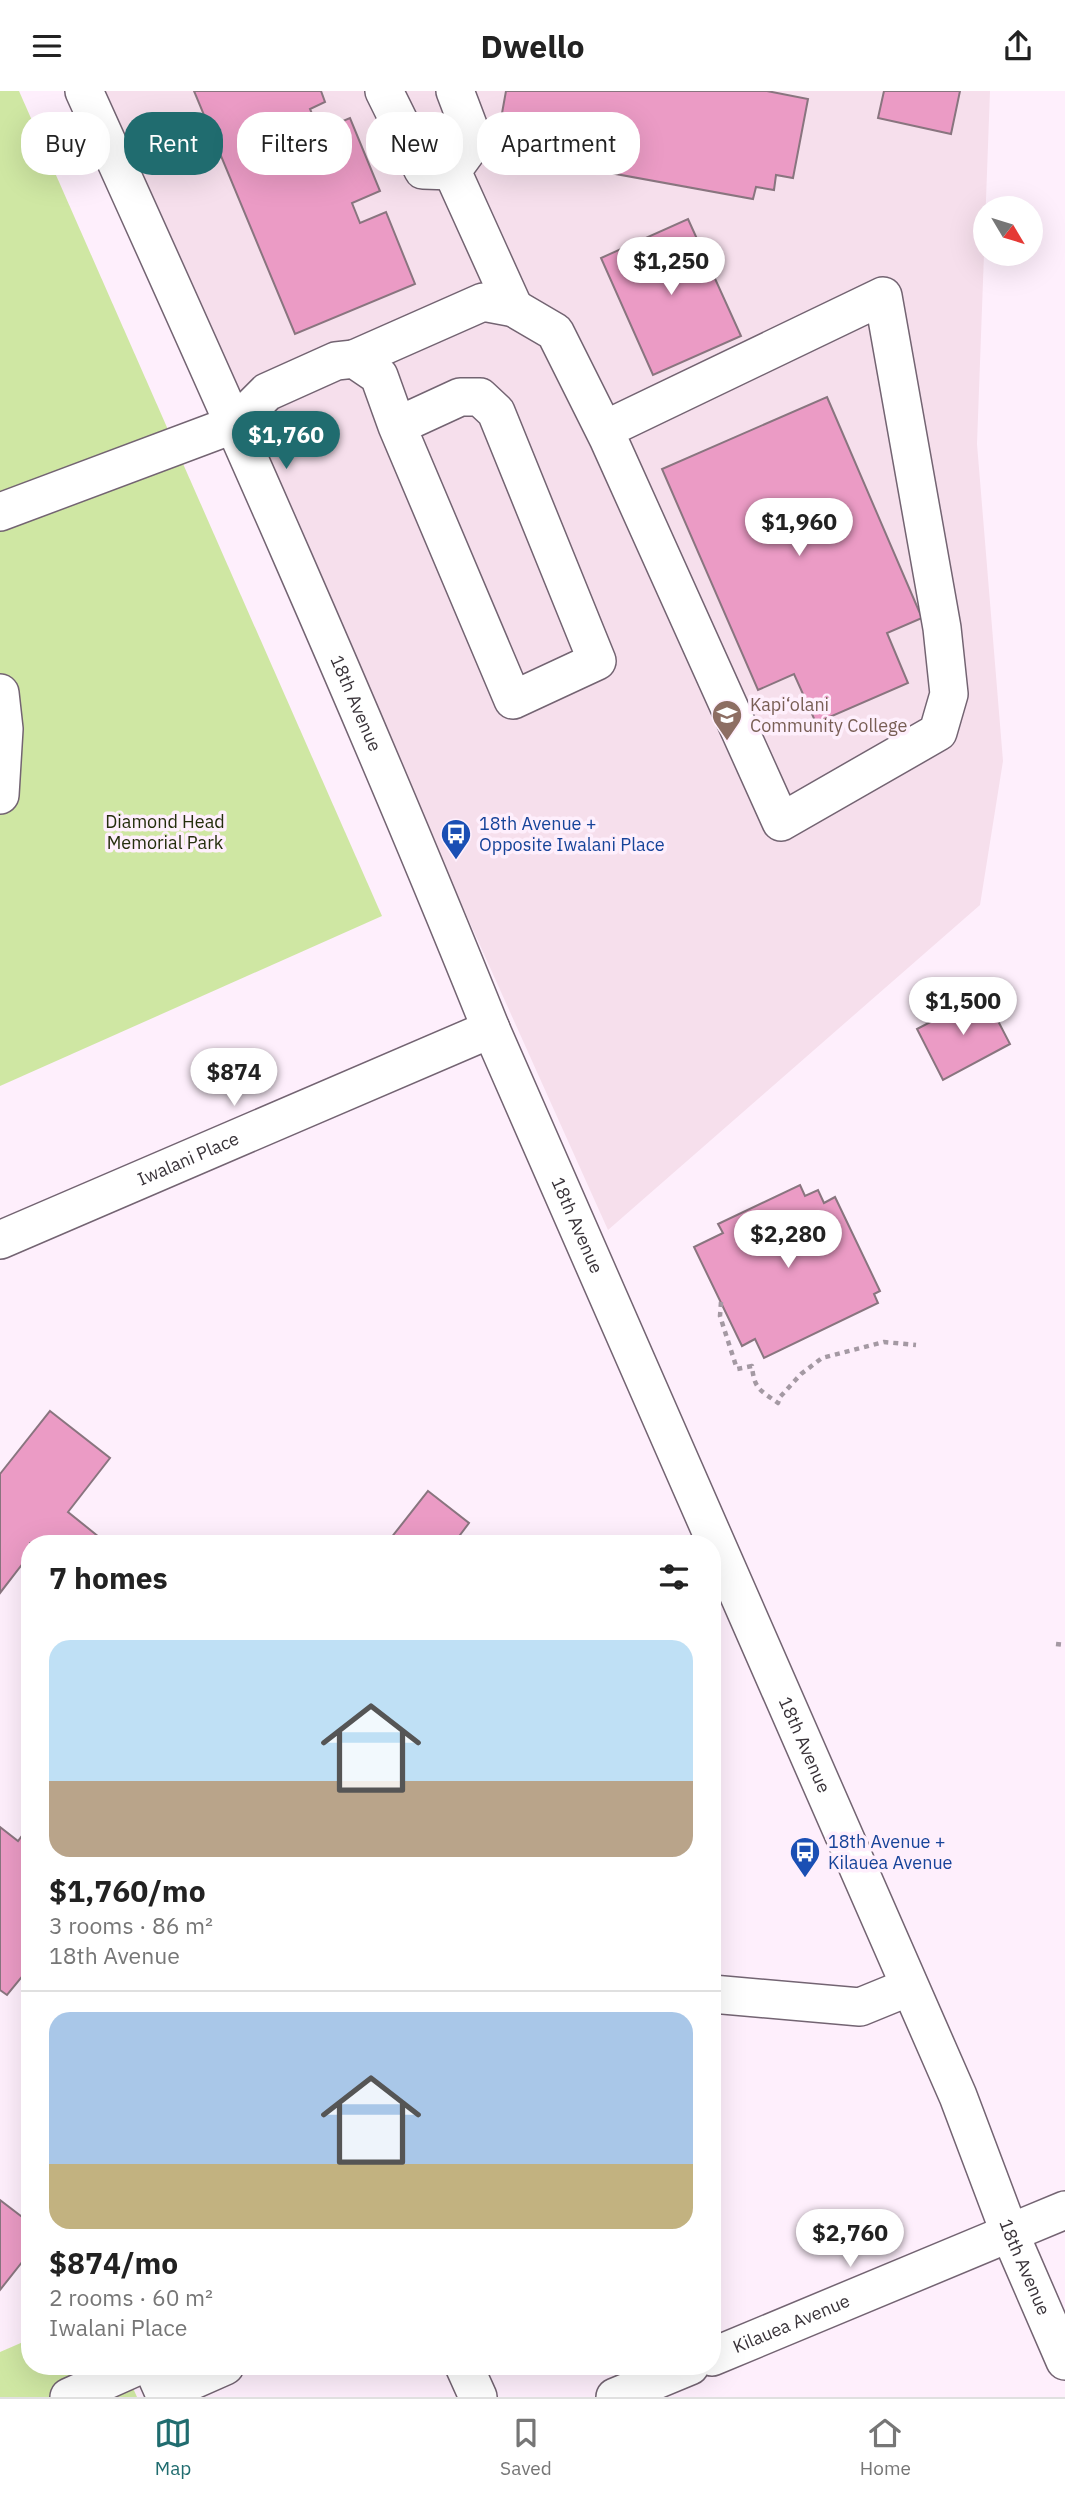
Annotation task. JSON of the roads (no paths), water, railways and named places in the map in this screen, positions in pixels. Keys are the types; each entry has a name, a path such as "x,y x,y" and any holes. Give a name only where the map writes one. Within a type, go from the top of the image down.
{"street":[{"name":"18th Avenue","path":"84,91 235,424 429,876 491,1029 712,1535"},
{"path":"384,91 394,112"},
{"path":"455,91 463,112"},
{"path":"463,112 474,141 463,156"},
{"path":"454,175 514,308"},
{"path":"0,512 235,424 267,392 336,361 354,359 483,302 514,308 555,332 604,430 781,822 938,732 949,694 942,628 883,296 604,430"},
{"path":"354,359 379,376 397,426 513,700 597,661 496,412 480,397 460,397 397,426"},
{"path":"0,693 4,729 0,795"},
{"name":"Iwalani Place","path":"0,1240 491,1029"},
{"name":"18th Avenue","path":"721,1556 958,2096 1010,2234 1065,2361"},
{"path":"721,1995 860,2007 909,1987"},
{"name":"Kilauea Avenue","path":"721,2353 1065,2210"},
{"path":"69,2397 118,2375"},
{"path":"156,2375 164,2393 205,2375"},
{"path":"468,2375 478,2397"},
{"path":"615,2397 668,2375"}],"place":[{"name":"Kapi‘olani Community College","path":"727,742"},
{"name":"18th Avenue + Opposite Iwalani Place","path":"456,861"},
{"name":"18th Avenue + Kilauea Avenue","path":"805,1879"}],"park label":[{"name":"Diamond Head Memorial Park","path":"165,832"}]}
